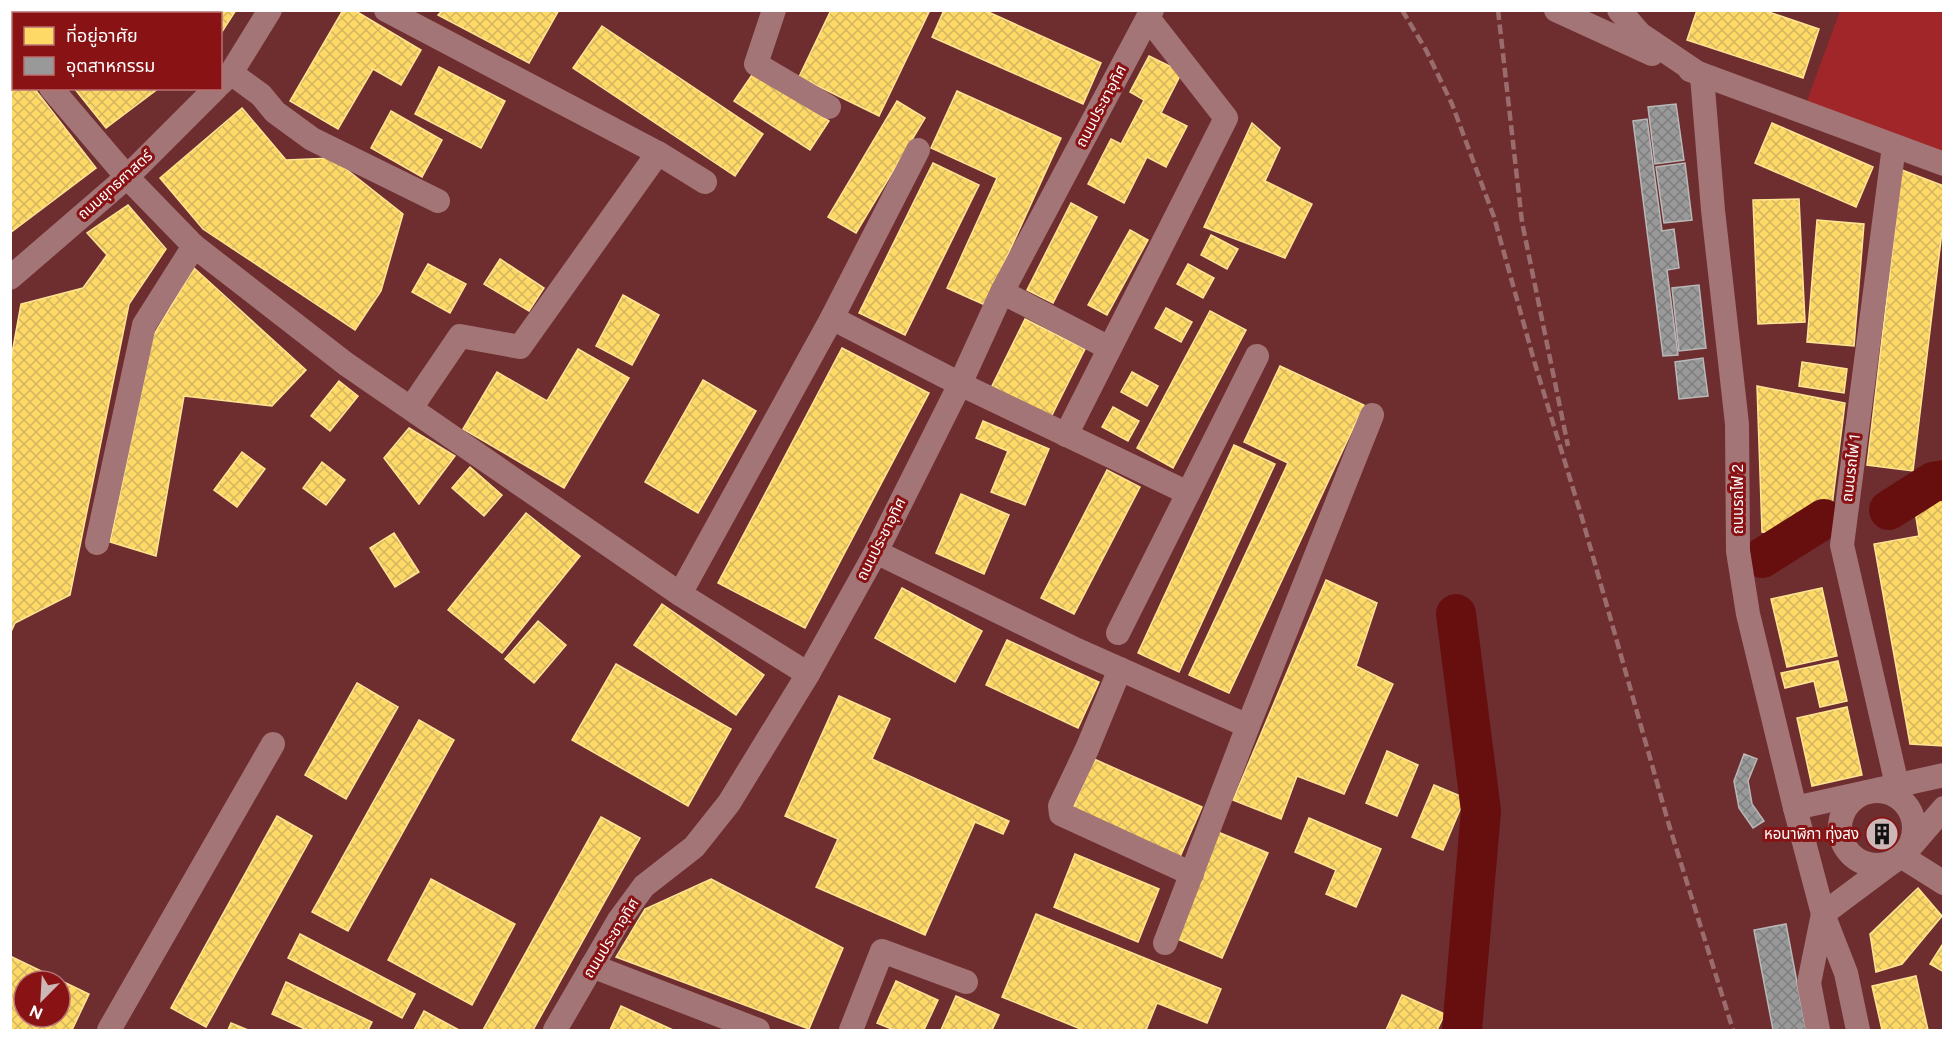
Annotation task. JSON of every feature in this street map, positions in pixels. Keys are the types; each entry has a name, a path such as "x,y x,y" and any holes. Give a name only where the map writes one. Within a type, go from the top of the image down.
{"street":[{"name":"ถนนยุทธศาสตร์","path":"222,82 270,10"},
{"path":"386,10 657,153 705,182"},
{"path":"774,10 756,64 829,107"},
{"path":"1556,10 1702,76 1944,164"},
{"path":"1619,10 1640,34 1702,76"},
{"path":"1066,435 1226,118 1150,14"},
{"name":"ถนนประชาอุทิศ","path":"555,1030 619,920 644,886 694,847 729,803 808,674 876,552 960,384 1002,292 1150,14"},
{"name":"ถนนรถไฟ 2","path":"1702,76 1713,210 1737,424 1738,551 1748,614 1823,914 1846,973 1858,1030"},
{"path":"222,82 261,95 275,112 312,139 438,201"},
{"path":"53,90 127,177 194,246 346,364 680,594 808,674"},
{"name":"ถนนยุทธศาสตร์","path":"10,278 127,177 214,90"},
{"name":"ถนนรถไฟ 1","path":"1894,146 1842,545 1897,785"},
{"path":"680,594 832,318 918,150"},
{"path":"411,408 460,336 520,347 657,153"},
{"path":"97,543 144,325 194,246"},
{"path":"1002,292 1109,348"},
{"path":"832,318 960,384 1188,493"},
{"path":"1118,633 1257,356"},
{"path":"1165,943 1248,726 1372,415"},
{"path":"876,552 1120,669 1248,726"},
{"path":"1120,669 1087,749 1060,806 1061,814 1192,874"},
{"path":"109,1030 273,744"},
{"path":"1795,808 1944,775"},
{"path":"1872,791 1897,796 1909,809 1914,826 1911,843 1901,856 1885,864 1869,864 1853,856 1843,843 1840,826 1845,810 1856,797 1872,791"},
{"path":"1823,914 1906,852 1942,816"},
{"path":"1901,856 1944,883"},
{"name":"ถนนรถไฟ 2","path":"1818,1030 1809,982 1823,914"},
{"path":"851,1030 882,951 966,982"},
{"path":"592,966 758,1030"},
{"path":"1809,982 1825,970 1846,973"}],"shaded area":[{"path":"1840,11 1943,11 1943,164 1803,112"}],"building: ที่อยู่อาศัย":[{"path":"11,10 131,10 132,12 12,12"},
{"path":"182,10 236,10 222,32 222,12 181,12"},
{"path":"343,10 354,10 421,50 401,85 373,69 338,129 290,101"},
{"path":"443,10 559,10 529,63 438,15"},
{"path":"831,10 930,10 879,116 799,77"},
{"path":"944,10 984,10 1101,63 1083,104 932,37"},
{"path":"1697,10 1763,10 1819,29 1803,78 1687,40"},
{"path":"602,26 763,134 735,176 573,68"},
{"path":"1149,56 1182,72 1161,113 1187,126 1166,167 1147,157 1124,203 1088,184 1111,139 1121,144 1144,100 1130,92"},
{"path":"10,58 12,60 12,90 36,90 96,168 10,233"},
{"path":"439,67 505,101 481,148 415,114"},
{"path":"754,72 829,121 810,150 734,101"},
{"path":"76,90 156,90 106,128"},
{"path":"957,91 1061,138 985,305 947,288 997,178 931,148"},
{"path":"897,101 925,118 856,233 828,217"},
{"path":"242,108 286,160 332,158 403,214 381,291 355,330 203,229 160,178"},
{"path":"391,111 442,140 422,177 371,148"},
{"path":"1252,123 1280,148 1265,181 1312,204 1285,258 1204,227"},
{"path":"1772,123 1873,167 1856,207 1755,163"},
{"path":"933,163 979,185 905,335 859,313"},
{"path":"1902,170 1944,186 1944,215 1913,471 1867,465"},
{"path":"1799,199 1805,322 1758,324 1753,200"},
{"path":"1071,203 1097,217 1053,303 1027,290"},
{"path":"128,205 166,249 129,304 70,595 15,623 10,634 10,364 21,304 83,288 107,255 87,233"},
{"path":"1817,220 1864,224 1854,346 1807,342"},
{"path":"1130,230 1148,240 1107,315 1088,305"},
{"path":"1211,235 1238,249 1227,269 1201,255"},
{"path":"500,259 544,288 529,311 484,284"},
{"path":"428,264 466,284 450,313 412,292"},
{"path":"1188,264 1214,278 1203,298 1177,284"},
{"path":"194,268 306,370 272,406 184,396 156,556 110,542 153,336"},
{"path":"623,295 659,315 632,365 596,346"},
{"path":"1166,308 1192,322 1181,342 1155,328"},
{"path":"1210,311 1246,330 1173,468 1137,448"},
{"path":"1025,319 1085,349 1051,417 991,388"},
{"path":"842,348 929,393 805,628 718,583"},
{"path":"578,349 629,378 564,488 463,429 497,372 547,401"},
{"path":"1802,362 1847,369 1844,393 1799,386"},
{"path":"1280,366 1364,405 1229,693 1189,675 1288,463 1244,442"},
{"path":"1132,372 1158,386 1147,406 1121,392"},
{"path":"703,380 756,411 698,513 645,482"},
{"path":"339,381 358,396 330,431 311,416"},
{"path":"1757,386 1845,403 1832,506 1778,534 1762,532"},
{"path":"1113,407 1139,421 1128,441 1102,427"},
{"path":"983,421 1049,449 1025,505 991,492 1008,451 976,438"},
{"path":"409,428 455,456 419,504 384,458"},
{"path":"1234,445 1275,464 1179,672 1138,653"},
{"path":"242,452 265,469 237,507 214,490"},
{"path":"322,462 345,480 326,505 303,488"},
{"path":"470,467 502,495 484,516 452,488"},
{"path":"1107,470 1140,487 1074,614 1041,598"},
{"path":"961,494 1009,515 984,574 936,553"},
{"path":"1944,496 1944,746 1910,744 1874,544 1919,536 1914,505"},
{"path":"526,513 580,556 502,653 448,610"},
{"path":"394,533 419,572 395,587 370,548"},
{"path":"1326,580 1377,603 1356,666 1393,684 1344,794 1297,776 1281,819 1233,800"},
{"path":"902,588 982,631 955,682 875,638"},
{"path":"1822,588 1837,656 1787,667 1771,599"},
{"path":"662,604 764,675 736,715 634,645"},
{"path":"538,621 566,645 534,683 505,659"},
{"path":"1007,640 1099,682 1078,728 986,685"},
{"path":"1838,661 1847,701 1820,707 1814,681 1785,688 1781,673"},
{"path":"616,664 731,729 688,806 572,740"},
{"path":"357,683 398,707 346,799 305,775"},
{"path":"839,696 890,719 872,759 1009,821 1003,834 975,822 925,935 816,887 838,839 785,816"},
{"path":"1847,707 1862,775 1812,786 1797,718"},
{"path":"419,720 454,740 348,931 312,912"},
{"path":"1387,751 1418,765 1397,816 1366,803"},
{"path":"1094,759 1202,807 1179,859 1071,812"},
{"path":"1434,785 1465,798 1443,850 1412,837"},
{"path":"277,816 312,836 206,1027 171,1008"},
{"path":"601,817 640,838 533,1030 483,1030"},
{"path":"1309,818 1381,849 1356,907 1326,894 1336,870 1295,852"},
{"name":"หอนาฬิกา ทุ่งสง","path":"1879,825 1885,825 1890,833 1888,839 1879,841 1874,836 1874,830"},
{"path":"1218,832 1268,853 1222,958 1173,937"},
{"path":"1075,854 1159,889 1138,942 1054,907"},
{"path":"431,879 515,924 472,1005 388,960"},
{"path":"711,879 843,948 809,1029 616,957 645,909"},
{"path":"1918,888 1942,916 1902,964 1876,972 1870,934"},
{"path":"1036,914 1221,989 1207,1023 1157,1003 1146,1030 1083,1030 1002,997"},
{"path":"300,934 415,994 402,1018 288,958"},
{"path":"1944,942 1944,972 1930,964"},
{"path":"10,956 37,969 12,969 12,1029 72,1029 72,986 89,994 72,1030 10,1030"},
{"path":"1916,976 1928,1030 1882,1030 1872,986"},
{"path":"896,981 938,1000 924,1030 894,1030 877,1023"},
{"path":"286,982 372,1022 368,1030 307,1030 272,1014"},
{"path":"1402,995 1445,1014 1437,1030 1386,1030"},
{"path":"956,996 999,1015 992,1030 941,1030"},
{"path":"621,1006 673,1030 610,1030"},
{"path":"424,1011 459,1030 414,1030"},
{"path":"231,1023 248,1030 228,1030"}],"building: อุตสาหกรรม":[{"path":"1676,104 1684,160 1655,164 1648,107"},
{"path":"1647,119 1662,231 1674,229 1679,268 1667,270 1678,355 1663,356 1633,121"},
{"path":"1685,163 1692,220 1664,223 1656,167"},
{"path":"1699,285 1706,348 1679,351 1672,288"},
{"path":"1703,358 1708,396 1679,399 1675,362"},
{"path":"1744,754 1757,759 1748,781 1752,804 1764,821 1753,828 1739,808 1734,781"},
{"path":"1786,924 1806,1030 1773,1030 1754,930"}],"waterway":[{"path":"1889,510 1933,482 1944,480"},
{"path":"1762,558 1824,519"},
{"path":"1456,614 1481,811 1462,1030"}],"railway":[{"path":"1402,10 1426,50 1452,104 1494,217 1669,825 1733,1030"},
{"path":"1498,10 1522,222 1568,446"}],"place":[{"name":"หอนาฬิกา ทุ่งสง","path":"1882,834"}]}
